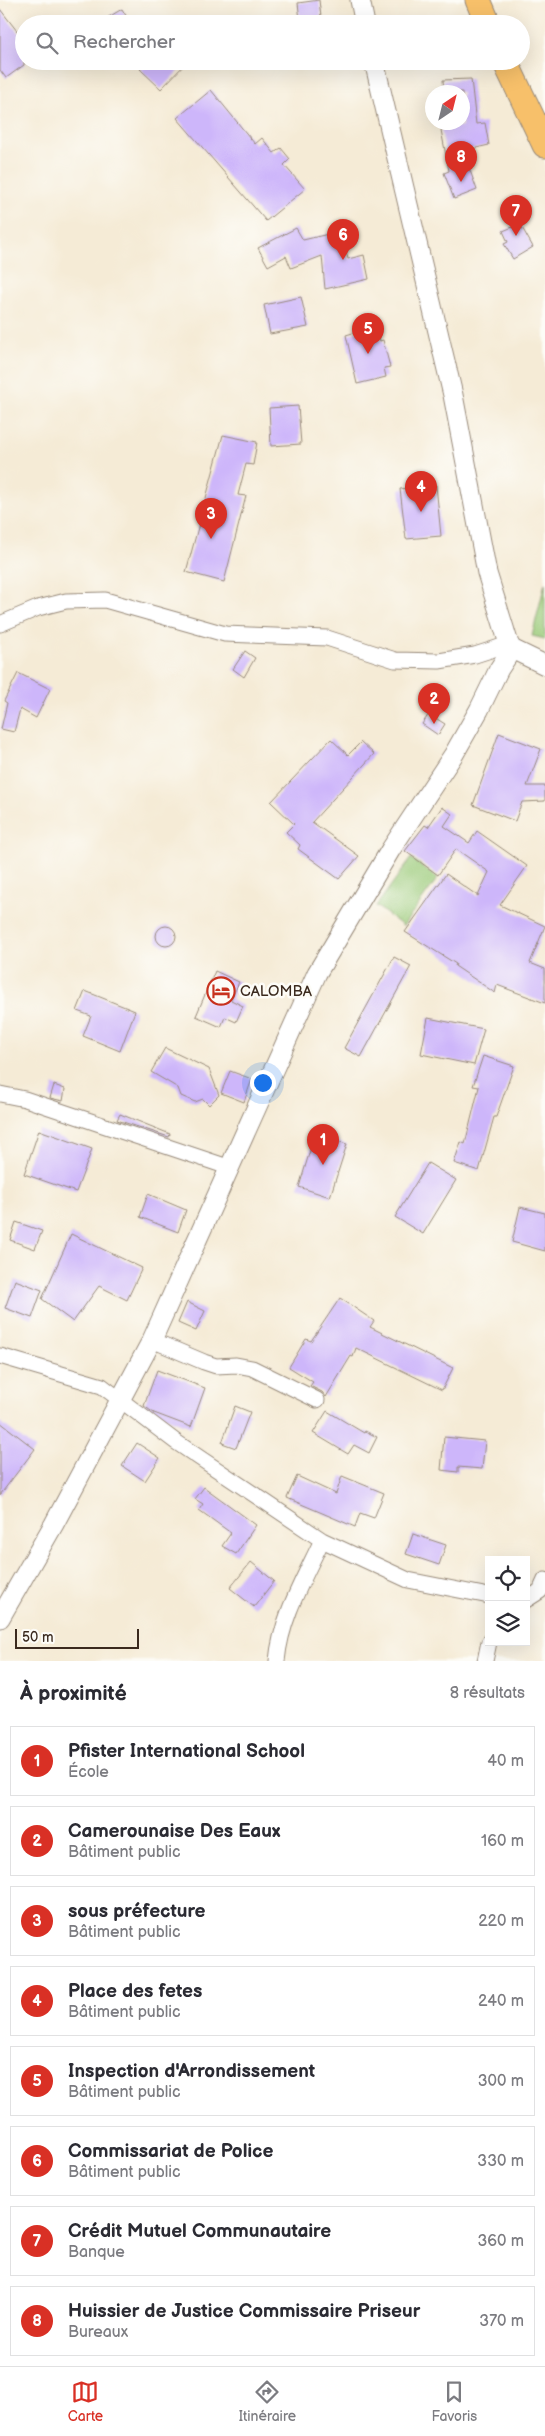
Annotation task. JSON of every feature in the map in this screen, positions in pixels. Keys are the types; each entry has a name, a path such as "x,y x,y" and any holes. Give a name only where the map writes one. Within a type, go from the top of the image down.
{"highway":[{"path":"478,0 484,15"},
{"path":"510,70 545,145"}],"street":[{"path":"360,0 364,15"},
{"path":"0,1618 54,1524 152,1340 231,1168 317,973 377,872 454,754 510,646 487,573 453,395 376,70"},
{"path":"0,624 38,608 66,601 105,600 225,634 327,638 395,660 439,662 510,646 545,665"},
{"path":"0,1094 34,1102 231,1168"},
{"path":"152,1340 216,1366 236,1365 252,1368 317,1400"},
{"path":"0,1356 97,1384 176,1442 322,1540 408,1580 485,1595"},
{"path":"277,1661 279,1642 287,1613 322,1540"},
{"path":"530,1597 543,1588"},
{"path":"485,1661 488,1646"}],"green space":[{"path":"545,583 545,639 532,636"},
{"path":"411,858 438,878 403,926 376,906"}],"building":[{"path":"319,0 321,15 299,15 298,3"},
{"path":"0,9 15,28 15,70 17,70 6,78 0,70"},
{"path":"122,9 126,15 112,15"},
{"path":"141,70 179,70 161,89"},
{"path":"471,79 476,124 485,123 489,145 463,151 477,190 454,199 444,173 449,171 441,130 470,130 470,85 443,85 443,80"},
{"path":"211,90 255,144 262,138 274,153 281,148 290,159 284,165 305,189 266,221 177,118"},
{"path":"520,224 533,247 513,259 504,244 508,242 503,231"},
{"path":"296,228 303,240 341,231 348,259 364,255 369,279 325,289 322,256 291,268 286,256 268,266 258,248"},
{"path":"301,297 308,327 270,334 264,305"},
{"path":"376,326 380,341 383,340 390,367 384,368 386,377 357,384 346,335"},
{"path":"298,406 301,444 271,446 269,408"},
{"path":"223,435 257,442 253,465 246,464 238,495 246,496 224,582 186,572"},
{"path":"436,485 441,536 406,539 400,489"},
{"path":"245,651 255,658 244,677 233,669"},
{"path":"18,673 50,689 36,718 20,709 14,732 1,729 7,703 4,701"},
{"path":"429,714 445,724 438,735 422,724"},
{"path":"499,733 541,749 527,786 545,786 545,801 522,802 515,821 473,805"},
{"path":"331,739 348,755 361,742 374,754 312,822 359,856 339,879 298,849 300,845 286,832 294,824 271,802"},
{"path":"442,807 452,814 444,826 469,843 477,831 527,866 500,905 545,926 530,963 545,969 545,1003 497,985 495,993 455,966 456,964 405,932 446,874 478,896 489,872 456,849 438,875 405,851 425,825 428,827"},
{"path":"166,926 173,929 176,936 173,943 166,946 159,943 156,936 159,929"},
{"path":"394,957 411,966 361,1057 344,1048"},
{"name":"CALOMBA","path":"215,971 239,982 231,1000 243,1006 236,1022 225,1017 221,1027 196,1016"},
{"path":"85,991 135,1011 120,1051 83,1036 91,1016 77,1011"},
{"path":"428,1018 484,1029 474,1065 421,1054"},
{"path":"165,1048 209,1069 219,1095 209,1105 203,1099 195,1102 181,1096 178,1088 151,1072"},
{"path":"483,1056 514,1066 496,1117 494,1117 479,1171 454,1163 461,1142 465,1144 479,1087 473,1086"},
{"path":"230,1071 252,1079 244,1102 221,1093"},
{"path":"54,1085 65,1089 63,1101 50,1098"},
{"path":"120,1114 170,1134 169,1137 117,1120"},
{"path":"39,1130 92,1149 76,1192 24,1174"},
{"path":"315,1134 347,1144 330,1197 299,1187"},
{"path":"428,1163 456,1180 423,1234 395,1217"},
{"path":"148,1194 186,1210 178,1232 140,1217"},
{"path":"520,1207 545,1213 545,1251 512,1242"},
{"path":"16,1222 42,1231 35,1249 10,1240"},
{"path":"71,1234 142,1268 127,1300 99,1286 73,1322 42,1299"},
{"path":"15,1280 42,1290 32,1318 5,1308"},
{"path":"340,1298 374,1321 370,1327 453,1368 442,1390 356,1348 353,1357 351,1356 326,1397 322,1392 310,1386 313,1382 289,1367 306,1339 311,1341"},
{"path":"187,1302 205,1311 196,1331 178,1323"},
{"path":"157,1370 205,1388 191,1427 154,1413 144,1406"},
{"path":"235,1406 250,1412 236,1448 222,1443"},
{"path":"327,1411 364,1433 365,1431 377,1437 369,1453 354,1445 348,1454 313,1433"},
{"path":"0,1422 35,1449 0,1495"},
{"path":"444,1437 485,1441 482,1469 458,1467 458,1472 441,1470"},
{"path":"137,1443 160,1458 145,1481 122,1466"},
{"path":"297,1476 336,1494 342,1476 384,1493 374,1518 360,1513 355,1527 287,1498"},
{"path":"204,1487 256,1525 236,1554 222,1546 231,1533 199,1510 203,1504 195,1499"},
{"path":"413,1534 446,1545 439,1565 406,1554"},
{"path":"251,1562 274,1581 254,1607 230,1588"}],"place":[{"name":"Huissier de Justice Commissaire Priseur","path":"461,182"},
{"name":"Crédit Mutuel Communautaire","path":"516,236"},
{"name":"Commissariat de Police","path":"343,260"},
{"name":"Inspection d'Arrondissement","path":"368,354"},
{"name":"Place des fetes","path":"421,512"},
{"name":"sous préfecture","path":"211,539"},
{"name":"Camerounaise Des Eaux","path":"434,724"},
{"name":"CALOMBA","path":"221,991"},
{"name":"Pfister International School","path":"323,1165"}]}
